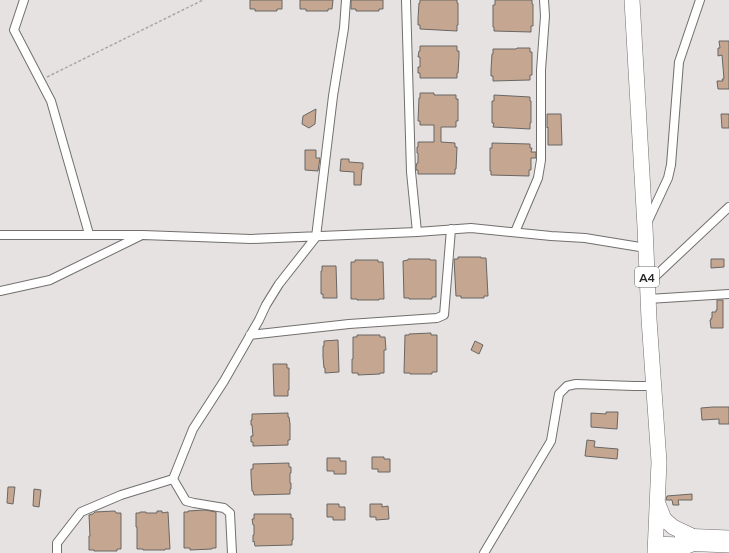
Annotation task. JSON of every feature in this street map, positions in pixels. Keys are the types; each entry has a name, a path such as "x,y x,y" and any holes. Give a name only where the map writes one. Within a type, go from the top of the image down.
{"highway":[{"name":"A4","path":"632,0 659,462 655,544"},
{"path":"658,503 664,519 691,540 669,553"}],"main road":[{"path":"655,544 729,537"},
{"path":"691,540 729,546"}],"street":[{"path":"24,0 14,30 51,101 90,234"},
{"path":"173,479 193,429 224,381 266,305 279,284 316,237 333,96 344,28 346,0"},
{"path":"406,0 411,172 417,232"},
{"path":"515,232 538,178 541,160 541,70 545,16 544,0"},
{"path":"645,227 668,178 671,165 679,62 700,0"},
{"path":"648,292 729,206"},
{"path":"0,235 90,234 251,239 417,232 471,228 585,238 646,248"},
{"path":"250,336 349,324 437,318 444,315 452,229"},
{"path":"0,291 50,280 143,235"},
{"path":"648,292 729,294"},
{"path":"484,553 551,441 559,394 567,386 576,384 654,386"},
{"path":"57,553 57,543 81,512 121,495 173,479"},
{"path":"173,479 186,501 224,508 230,513 232,553"}],"path":[{"path":"40,80 203,0"}],"building":[{"path":"250,0 282,0 282,9 277,9 277,11 255,11 255,9 250,9"},
{"path":"300,0 333,0 332,9 328,9 328,11 306,11 306,9 300,9"},
{"path":"351,0 383,0 383,9 379,9 379,11 356,11 356,9 351,9"},
{"path":"420,0 457,0 457,31 420,29 418,19"},
{"path":"495,0 532,0 533,26 531,26 531,32 494,31 493,5 495,5"},
{"path":"719,41 729,41 729,89 718,89 717,81 723,81 722,79 724,79 722,55 718,56 718,48 720,48"},
{"path":"420,46 457,46 459,57 457,78 420,78 418,67 420,67 420,57 418,57"},
{"path":"530,48 530,52 532,52 532,75 530,75 530,80 493,81 491,70 493,49"},
{"path":"420,93 434,93 434,95 456,95 456,99 458,99 458,121 456,121 456,127 441,127 441,142 455,143 455,147 457,147 455,174 418,174 418,170 416,170 418,163 418,142 434,142 434,125 420,125 420,121 418,121"},
{"path":"494,95 530,97 530,129 493,127 492,101 494,101"},
{"path":"316,109 315,124 309,128 302,124 303,116"},
{"path":"547,114 561,114 562,145 548,145"},
{"path":"721,114 729,114 729,128 722,128"},
{"path":"492,143 530,144 530,148 532,148 531,152 536,152 536,158 531,158 531,170 529,170 529,176 491,175 490,148 492,148"},
{"path":"305,150 316,150 316,158 320,158 318,171 305,170"},
{"path":"341,159 349,159 349,162 363,163 361,185 354,185 354,172 340,171"},
{"path":"458,257 486,258 488,296 484,296 484,298 461,298 461,296 456,296 454,259 458,259"},
{"path":"408,259 436,260 436,297 432,297 432,299 404,298 403,261"},
{"path":"711,259 724,259 724,267 711,268"},
{"path":"355,260 378,260 378,262 383,262 384,299 351,299 351,262 355,262"},
{"path":"322,266 336,266 337,298 323,298 323,294 321,294"},
{"path":"717,300 723,300 723,328 711,328 710,320 712,318 712,312 716,312 717,310"},
{"path":"431,333 431,335 437,335 437,372 432,372 432,374 404,373 405,335"},
{"path":"357,335 380,335 380,337 385,337 386,350 384,350 384,373 358,375 358,373 352,373 353,337 357,337"},
{"path":"338,340 339,372 325,373 323,357 324,341"},
{"path":"475,341 483,345 479,354 471,350"},
{"path":"273,364 287,364 287,368 289,368 288,396 274,396"},
{"path":"729,407 729,424 719,424 719,419 702,420 701,408"},
{"path":"606,412 618,412 617,429 591,427 591,413 606,414"},
{"path":"288,413 290,440 288,440 288,445 253,446 253,442 251,442 251,436 253,436 251,425 252,414"},
{"path":"587,440 595,441 594,447 618,449 617,459 585,456"},
{"path":"372,457 384,457 384,459 390,459 390,472 378,472 378,469 372,469"},
{"path":"327,458 340,458 340,461 346,461 346,474 334,474 334,471 327,471"},
{"path":"289,463 289,467 291,467 290,494 254,495 252,491 251,475 253,464"},
{"path":"8,487 15,487 13,504 7,503"},
{"path":"34,489 41,490 39,507 33,506"},
{"path":"692,494 692,500 678,500 679,505 673,505 672,500 666,500 667,496"},
{"path":"327,504 339,504 339,507 345,507 345,520 333,520 333,517 327,517"},
{"path":"370,504 382,504 382,507 388,506 389,519 376,520 376,517 370,517"},
{"path":"205,510 216,512 216,548 190,550 190,548 184,548 184,512"},
{"path":"115,511 116,513 121,513 121,549 117,549 117,551 89,550 89,515 95,512"},
{"path":"157,511 162,511 162,513 168,512 170,549 137,549 136,513 157,513"},
{"path":"254,514 291,514 291,518 293,518 292,545 255,546 254,541 253,542 254,525 252,519 254,519"}]}
